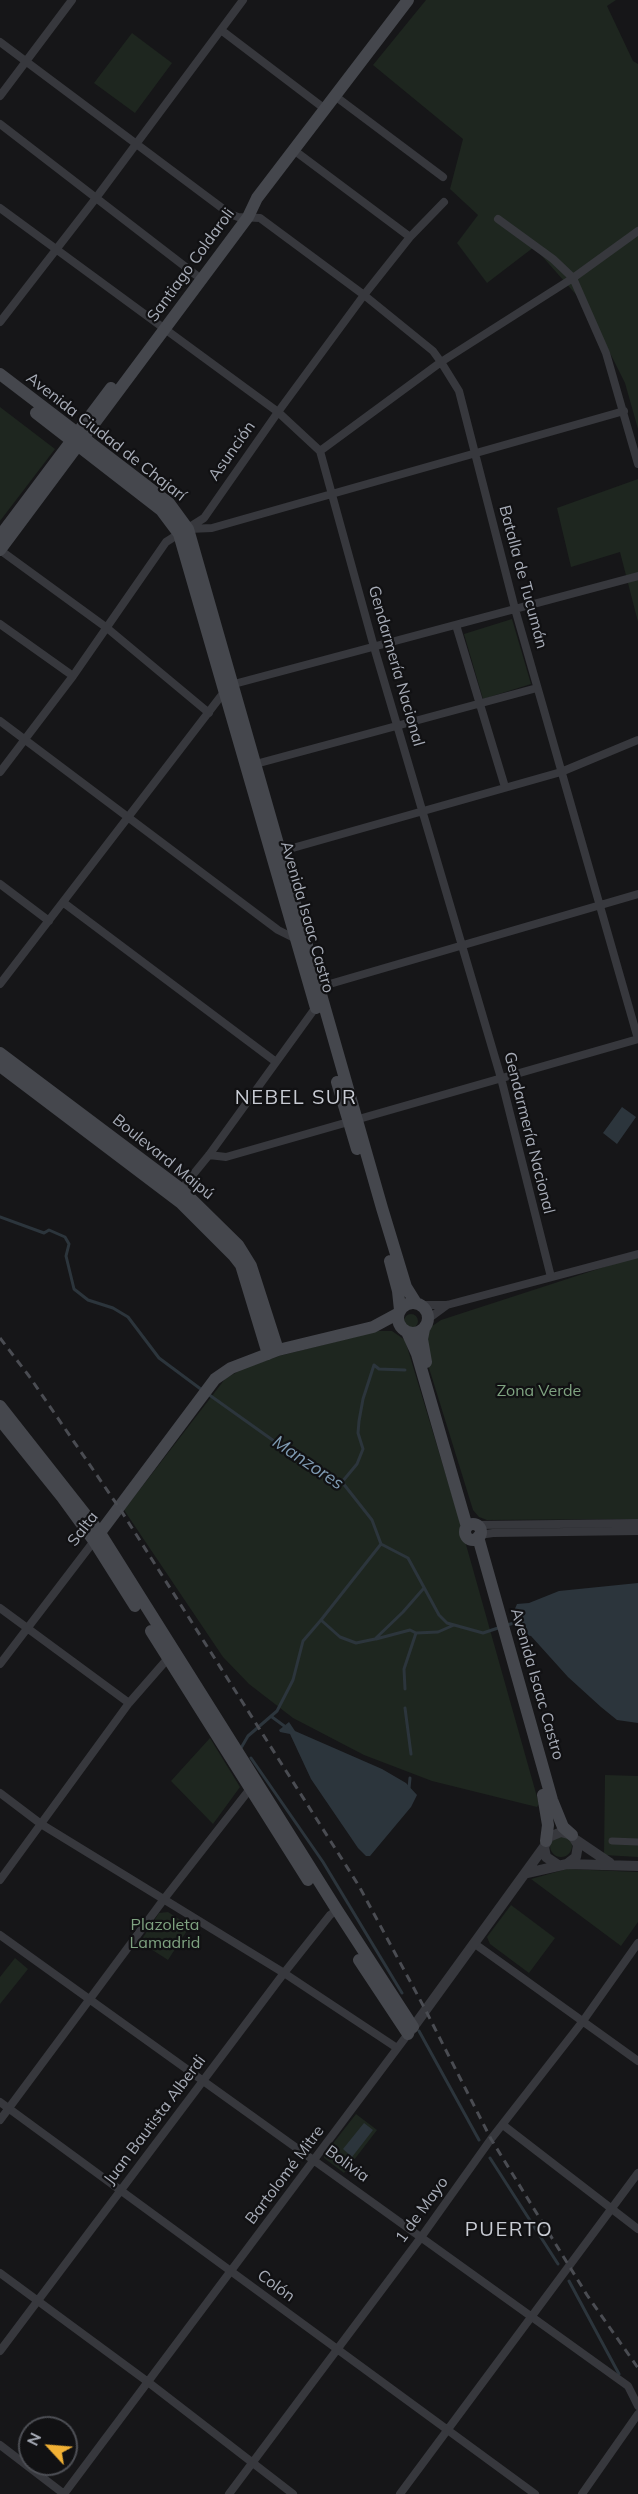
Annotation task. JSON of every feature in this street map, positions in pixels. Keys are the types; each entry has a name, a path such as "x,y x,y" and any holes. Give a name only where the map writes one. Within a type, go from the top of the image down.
{"main road":[{"name":"Santiago Coldaroli","path":"0,550 78,440 257,198 295,151 322,107 335,96 400,2"},
{"path":"243,217 400,2"},
{"name":"Santiago Coldaroli","path":"161,328 196,275 243,217"},
{"name":"Avenida Ciudad de Chajarí","path":"0,374 184,531"},
{"name":"Avenida Ciudad de Chajarí","path":"0,384 78,440"},
{"name":"Santiago Coldaroli","path":"0,536 78,440"},
{"name":"Avenida Isaac Castro","path":"184,531 353,1121 398,1291 399,1312"},
{"name":"Avenida Isaac Castro","path":"276,853 296,939 315,989"},
{"name":"Boulevard Maipú","path":"0,1053 74,1115 178,1193 241,1265 273,1352"},
{"name":"Boulevard Maipú","path":"0,1066 74,1115"},
{"name":"Avenida Isaac Castro","path":"353,1121 406,1287 419,1304"},
{"path":"273,1352 373,1326 399,1312 406,1305 419,1304 428,1314 426,1324 416,1333 373,1326"},
{"path":"399,1312 398,1321 404,1330"},
{"name":"Avenida Isaac Castro","path":"426,1324 423,1353 495,1611 556,1812 564,1827 574,1838"},
{"name":"Avenida Isaac Castro","path":"404,1330 417,1354 474,1531"},
{"name":"Salta","path":"97,1537 216,1379 231,1368 273,1352"},
{"path":"2,1417 97,1537 410,2031"},
{"name":"Avenida Isaac Castro","path":"513,1673 547,1810 548,1825 545,1844"}],"street":[{"path":"0,96 72,0"},
{"path":"0,322 96,198 243,0"},
{"path":"221,30 322,107"},
{"name":"Batalla de Tucumán","path":"0,42 135,145 243,217 260,218 364,295 433,351 441,362 459,391 515,609 638,1039"},
{"path":"335,96 443,177"},
{"path":"0,124 196,275"},
{"path":"295,151 410,237"},
{"name":"Asunción","path":"0,772 73,676 166,542 204,518 364,295 410,237 444,202"},
{"name":"Gendarmería Nacional","path":"0,208 278,412 320,451 421,810 501,1078 551,1277"},
{"path":"498,219 553,259 573,278 606,353 638,464"},
{"path":"320,451 441,362 573,278 638,231"},
{"path":"184,531 212,528 624,411"},
{"path":"0,550 107,628 209,713"},
{"path":"0,984 230,688 638,576"},
{"path":"0,624 73,676"},
{"path":"456,625 505,787"},
{"path":"252,765 537,687"},
{"path":"0,721 278,930 296,939"},
{"path":"276,853 561,772 638,740"},
{"path":"0,884 49,921"},
{"path":"315,989 638,894"},
{"path":"64,903 276,1062"},
{"path":"178,1193 209,1155 320,1005"},
{"path":"209,1155 226,1157 638,1039"},
{"path":"419,1304 447,1305 638,1254"},
{"path":"426,1324 447,1305"},
{"path":"474,1531 638,1523"},
{"path":"474,1531 493,1533 638,1531"},
{"name":"Salta","path":"0,1664 97,1537"},
{"path":"0,1608 129,1703"},
{"path":"0,1880 129,1703 172,1656"},
{"path":"0,2120 164,1899 254,1784"},
{"path":"0,1793 41,1824 284,1974 397,2048"},
{"path":"613,1864 574,1838 557,1832 545,1844 546,1857 562,1865 638,1866"},
{"path":"527,1873 572,1861 578,1851 574,1838"},
{"path":"612,1841 638,1842"},
{"name":"Bartolomé Mitre","path":"64,2494 316,2160 527,1873 545,1844"},
{"name":"Juan Bautista Alberdi","path":"0,2351 333,1912"},
{"name":"Bolivia","path":"0,1935 628,2386 638,2406"},
{"name":"1 de Mayo","path":"229,2494 638,1943"},
{"path":"475,1944 638,2061"},
{"name":"Colón","path":"0,2103 535,2494"},
{"path":"503,2125 638,2229"},
{"path":"400,2494 638,2173"},
{"path":"0,2273 148,2382 293,2494"},
{"path":"582,2494 638,2414"},
{"path":"0,2445 64,2494"}],"green space":[{"path":"426,0 616,0 607,6 633,61 638,64 638,429 625,383 587,307 534,247 487,283 457,243 478,215 450,189 463,139 373,65"},
{"path":"132,33 172,63 135,113 94,83"},
{"path":"0,407 55,449 0,521"},
{"path":"638,479 638,622 620,552 571,567 557,508"},
{"path":"512,619 531,684 483,699 464,634"},
{"name":"Zona Verde","path":"638,1256 638,1519 487,1520 479,1517 473,1510 425,1355 428,1329 441,1320"},
{"path":"408,1314 414,1314 418,1321 414,1328 408,1328 404,1324 404,1318"},
{"path":"378,1331 392,1331 405,1340 461,1525 460,1534 465,1541 539,1804 537,1807 432,1781 364,1755 293,1718 249,1684 223,1657 124,1510 225,1379 242,1369 279,1356"},
{"path":"210,1738 240,1787 213,1824 171,1781"},
{"path":"605,1775 638,1776 638,1857 604,1855"},
{"path":"561,1835 569,1838 572,1846 569,1854 561,1857 553,1854 550,1846 553,1838"},
{"path":"567,1869 638,1872 638,1922 621,1946 531,1879"},
{"path":"511,1905 555,1938 529,1973 490,1944 487,1937"},
{"name":"Plazoleta Lamadrid","path":"168,1912 190,1926 168,1960 140,1942 159,1913"},
{"path":"15,1958 28,1969 0,2004 0,1977"},
{"path":"356,2114 377,2130 344,2173 324,2158 324,2155"}],"shaded area":[{"path":"622,1107 636,1117 617,1144 603,1133"},
{"path":"638,1583 638,1723 617,1720 568,1677 531,1636 519,1634 519,1621 514,1611 517,1604 529,1603 559,1591"},
{"path":"289,1722 295,1731 382,1769 406,1783 417,1795 411,1807 370,1856 366,1856 358,1848 311,1779 290,1734 280,1732 279,1730"},
{"path":"364,2123 373,2130 352,2157 343,2149"}],"waterway":[{"name":"Manzores","path":"0,1217 44,1233 49,1230 65,1237 69,1244 66,1256 74,1289 88,1300 113,1308 128,1317 159,1358 202,1390"},
{"path":"342,1482 357,1464 363,1449 358,1433 359,1421 363,1399 374,1365 379,1369 405,1370"},
{"name":"Manzores","path":"208,1394 295,1456 342,1482 372,1520 381,1544 408,1558 439,1615 447,1623 483,1633 501,1627"},
{"path":"321,1620 381,1544"},
{"path":"241,1748 248,1736 277,1711 293,1680 303,1641 321,1620 340,1637 356,1643 375,1639 424,1588"},
{"name":"Manzores","path":"507,1625 521,1621"},
{"path":"405,1689 404,1669 416,1633 438,1632 454,1625"},
{"path":"376,1639 410,1630 416,1633"},
{"path":"405,1708 411,1754"},
{"path":"272,1717 287,1728"},
{"path":"251,1758 323,1862 402,1993"},
{"path":"409,1788 410,1778"},
{"path":"419,2031 479,2140"},
{"path":"490,2158 558,2264"},
{"path":"569,2281 619,2374"}],"railway":[{"path":"0,1338 29,1376 120,1509 359,1886 491,2139 587,2295 638,2368"}],"district":[{"name":"NEBEL SUR","path":"296,1098"},
{"name":"PUERTO","path":"509,2230"}]}
